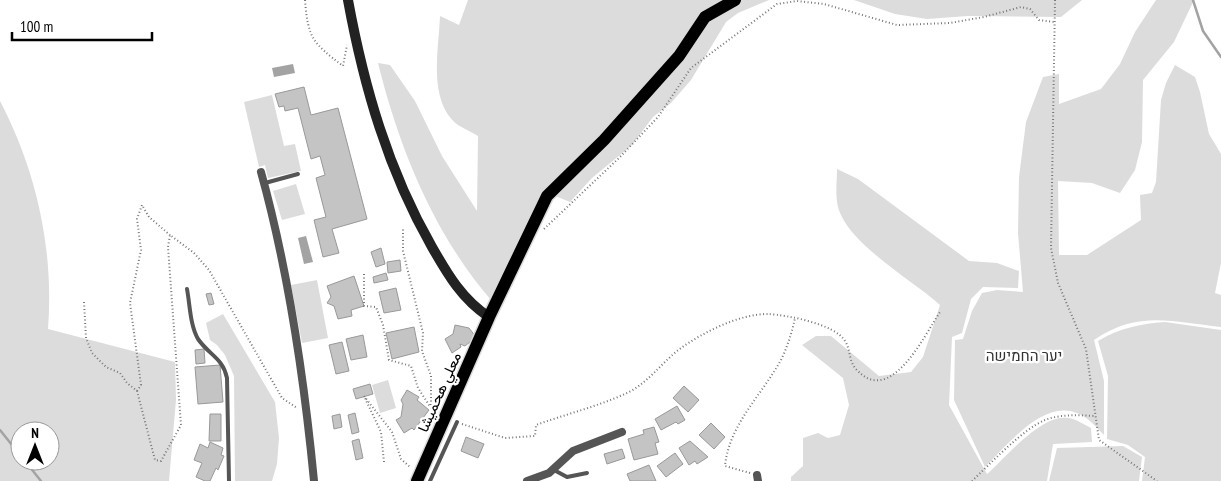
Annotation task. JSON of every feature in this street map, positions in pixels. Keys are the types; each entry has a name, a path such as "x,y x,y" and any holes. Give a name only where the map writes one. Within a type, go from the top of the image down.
{"main road":[{"path":"348,0 370,102 398,181 425,235 453,282 469,302 489,317"},
{"name":"معلي هحميشا","path":"422,479 489,317 547,196 604,140 679,56 705,17 735,0"}],"street":[{"path":"261,172 286,278 307,414 314,481"},
{"path":"527,481 554,470 573,451 622,432"}],"lane":[{"path":"264,183 298,174"},
{"path":"187,289 193,326 198,339 225,366 228,378 229,481"},
{"path":"422,479 457,422"},
{"path":"554,470 567,477 588,472"}],"path":[{"path":"305,0 307,23 315,44 343,66 348,39"},
{"path":"1055,0 1051,248 1058,283 1086,348 1099,440 1157,481"},
{"path":"530,229 543,230 620,157 658,117 691,68 777,4 798,1 824,4 897,25 950,23 984,17 1021,7 1030,9 1039,20 1054,22"},
{"path":"137,390 141,385 130,303 141,250 137,219 142,205 149,217 194,253 209,270 282,398 307,414"},
{"path":"364,274 364,306 376,307 383,324 390,360 411,366 418,388 431,408 431,376 422,351 423,333 404,251 403,229"},
{"path":"84,302 86,338 92,353 106,367 120,373 127,383 137,390 154,460 161,461 181,425 168,247 170,235"},
{"path":"457,422 500,437 535,436 536,425 627,393 646,382 680,349 716,329 739,320 767,314 795,318 835,332 845,341 849,358 856,369 867,379 886,379 900,370 940,312"},
{"path":"758,478 725,466 726,456 740,422 781,359 789,342 795,318"},
{"path":"384,462 381,432 364,396 392,432 401,459 422,479"},
{"path":"972,481 1020,437 1044,421 1070,415 1095,416"}],"green space":[{"path":"468,0 769,0 738,13 726,22 691,80 671,103 653,117 632,145 592,178 570,202 548,193 491,300 452,247 421,189 396,127 378,63 390,65 415,101 442,156 477,211 478,136 458,125 448,115 438,89 437,74 440,16 459,25"},
{"path":"854,0 1082,0 1061,17 968,16 927,19 895,14"},
{"name":"יער החמישה","path":"1156,0 1194,0 1174,42 1143,80 1142,142 1135,170 1120,193 1092,183 1058,181 1059,255 1087,255 1141,220 1140,195 1152,193 1156,182 1161,100 1166,83 1175,65 1195,77 1209,134 1221,154 1221,263 1215,293 1221,295 1221,327 1171,321 1141,321 1110,331 1094,340 1104,381 1104,435 1088,420 1077,413 1064,410 1051,413 1026,427 985,467 954,400 955,340 963,339 972,311 982,293 997,290 1023,292 1018,233 1019,177 1026,122 1043,77 1059,74 1059,104 1101,89 1120,64 1135,32"},
{"path":"272,95 284,146 295,144 301,171 268,178 265,165 259,167 244,102"},
{"path":"0,101 24,155 40,212 48,270 48,329 175,362 176,400 169,481 0,481"},
{"path":"837,169 858,179 969,261 997,263 1019,271 1018,288 983,287 971,299 962,333 952,337 949,405 987,474 1015,446 1050,421 1062,418 1073,419 1091,428 1092,442 1053,444 1047,481 791,481 791,477 803,466 803,438 818,433 828,438 840,435 849,405 843,378 802,345 816,336 831,336 879,376 911,372 923,357 940,305 886,263 848,227 837,204"},
{"path":"296,184 305,214 282,220 273,191"},
{"path":"317,280 328,338 302,343 291,285"},
{"path":"223,314 275,402 279,438 277,464 272,481 235,481 234,376 225,355 210,340 206,323"},
{"path":"1165,322 1221,330 1221,481 1142,481 1145,457 1128,445 1107,439 1108,376 1098,341 1130,327"},
{"path":"388,380 396,408 380,413 372,385"},
{"path":"1123,446 1142,457 1139,481 1049,481 1057,448"}],"shaded area":[{"path":"293,64 295,73 274,77 272,68"},
{"path":"306,236 313,262 304,264 298,238"}],"building":[{"path":"304,87 311,115 338,108 367,219 332,229 339,253 323,257 314,220 326,217 316,178 325,175 320,156 311,159 298,108 285,111 284,106 279,107 275,94"},
{"path":"381,248 385,264 376,267 371,252"},
{"path":"400,260 401,271 388,273 387,262"},
{"path":"386,273 388,280 374,283 373,277"},
{"path":"354,276 364,306 351,310 352,316 338,319 334,306 327,303 331,297 327,286"},
{"path":"396,288 401,310 384,313 379,292"},
{"path":"211,293 214,304 209,305 206,294"},
{"path":"455,325 469,328 476,337 465,346 460,344 461,347 452,353 445,339 453,334"},
{"path":"414,327 419,352 392,359 386,333"},
{"path":"363,335 367,357 351,360 346,339"},
{"path":"342,342 349,371 336,374 329,345"},
{"path":"204,349 205,363 196,364 195,350"},
{"path":"220,365 223,402 198,404 195,367"},
{"path":"370,384 373,394 356,399 353,389"},
{"path":"684,386 699,400 688,412 673,398"},
{"path":"407,390 419,397 417,400 429,410 414,430 412,428 404,433 396,420 401,417 403,404 401,400"},
{"path":"677,406 685,420 678,424 676,422 661,430 655,419"},
{"path":"355,413 359,432 352,434 348,415"},
{"path":"210,414 221,414 221,441 209,441"},
{"path":"340,414 342,427 334,429 332,416"},
{"path":"711,423 725,437 714,449 699,435"},
{"path":"654,427 659,442 655,443 658,454 634,460 628,439 644,434 643,430"},
{"path":"466,437 484,444 478,458 461,451"},
{"path":"359,439 363,458 356,460 352,441"},
{"path":"690,441 708,457 697,464 695,461 689,465 679,448"},
{"path":"210,442 223,448 221,455 224,456 218,470 216,468 210,481 205,481 196,477 202,463 194,460 200,444 208,448"},
{"path":"622,449 625,458 607,464 604,454"},
{"path":"675,453 683,464 666,477 657,466"},
{"path":"649,465 656,481 630,481 627,474"}],"waterway":[{"path":"1193,0 1203,31 1221,57"},
{"path":"0,430 10,442"},
{"path":"33,471 41,481"}]}
